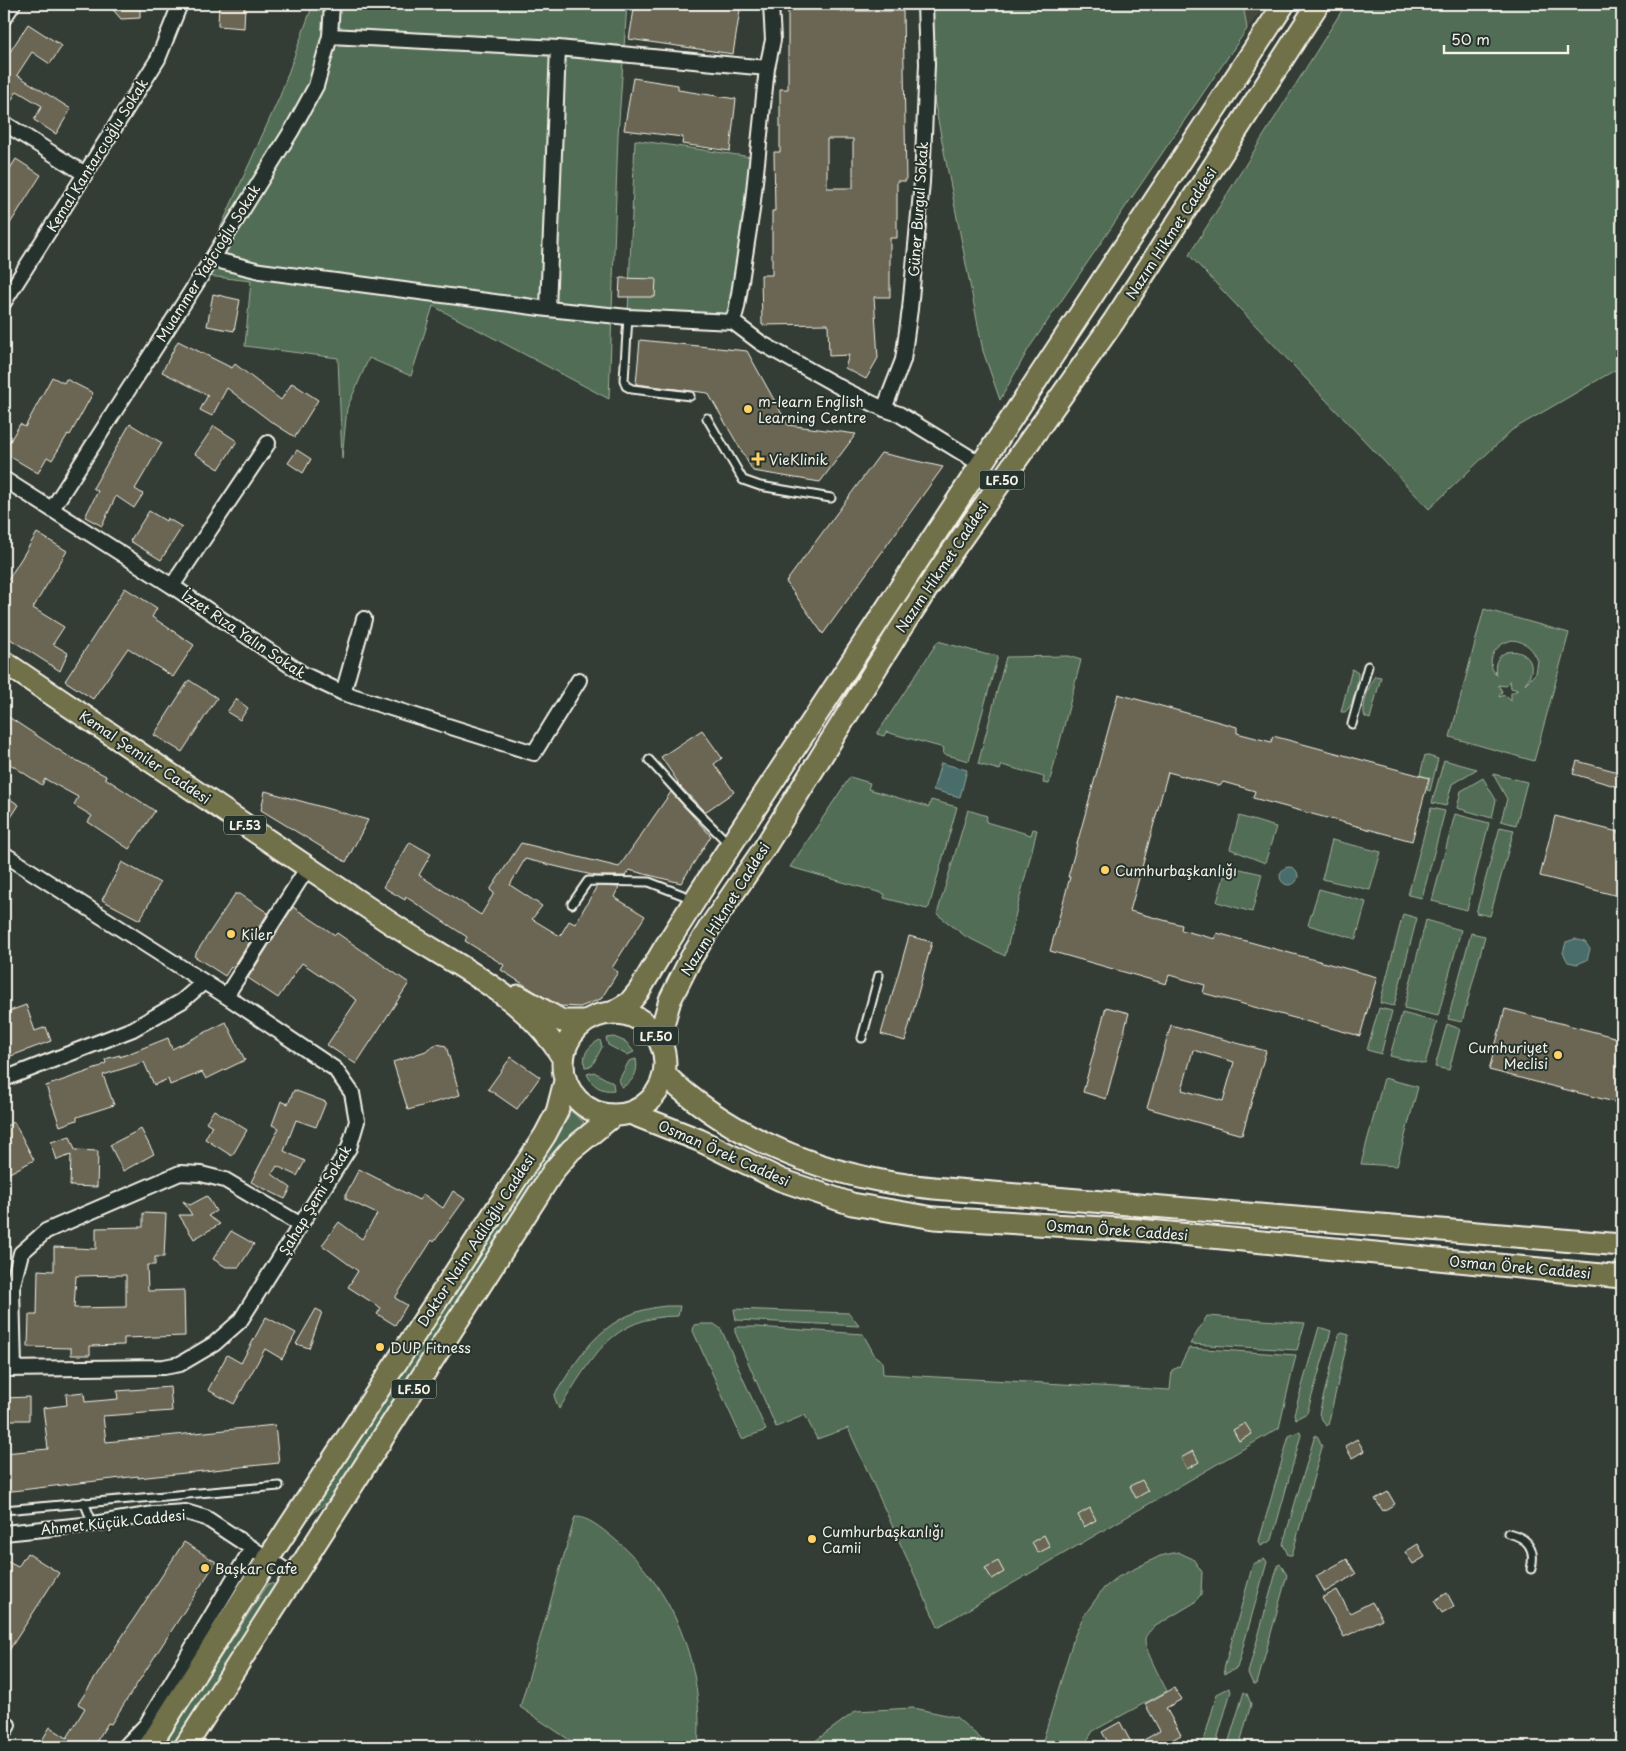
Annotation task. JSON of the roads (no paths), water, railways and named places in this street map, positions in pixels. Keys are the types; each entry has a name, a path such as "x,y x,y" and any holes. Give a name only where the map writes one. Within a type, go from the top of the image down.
{"main road":[{"name":"Nazım Hikmet Caddesi","path":"612,1013 629,1003 648,978 695,900 1284,4"},
{"name":"Nazım Hikmet Caddesi","path":"661,1045 664,1021 670,1000 691,958 770,838 899,631 1114,321 1318,4"},
{"name":"Kemal Şemiler Caddesi","path":"4,662 400,930 488,983 514,1003 552,1040 563,1058"},
{"name":"Kemal Şemiler Caddesi","path":"488,983 517,996 562,1021 586,1021"},
{"name":"LF.50","path":"612,1013 624,1014 636,1018 655,1034 665,1059 664,1074 660,1087 642,1107 622,1114 596,1112 579,1102 571,1092 565,1081 562,1066 564,1051 570,1037 586,1021 612,1013"},
{"name":"Osman Örek Caddesi","path":"664,1074 685,1094 744,1133 773,1147 829,1168 877,1180 934,1188 1622,1246"},
{"name":"Doktor Naim Adiloğlu Caddesi","path":"149,1747 260,1554 545,1135 556,1112 565,1081"},
{"name":"Osman Örek Caddesi","path":"622,1114 699,1140 781,1180 852,1204 934,1218 1139,1230 1622,1277"},
{"name":"Doktor Naim Adiloğlu Caddesi","path":"185,1747 554,1170 571,1150 622,1114"}],"street":[{"path":"4,18 13,4"},
{"name":"Kemal Kantarcıoğlu Sokak","path":"4,302 158,58 180,4"},
{"name":"Muammer Yağcıoğlu Sokak","path":"52,509 292,130 316,86 330,36 332,4"},
{"path":"733,322 752,210 767,68 773,40 771,4"},
{"name":"Güner Burgul Sokak","path":"884,410 903,360 911,300 922,182 926,64 925,4"},
{"path":"330,36 558,48 767,68"},
{"path":"548,309 558,48"},
{"path":"4,123 85,174"},
{"path":"212,258 260,271 548,309 628,317 733,322 761,343 884,410 899,414 982,465"},
{"path":"172,586 268,444"},
{"name":"İzzet Rıza Yalın Sokak","path":"4,479 172,586 303,674 343,693 534,753 579,680"},
{"path":"343,693 364,619"},
{"name":"Şahap Şemi Sokak","path":"4,854 226,996 334,1069 352,1093 357,1121 349,1148 301,1225 240,1320 214,1344 180,1364 145,1367 9,1369"},
{"path":"226,996 308,867"},
{"path":"4,1078 133,1029 182,1001 204,982"},
{"path":"9,1369 12,1288 20,1252 46,1231 180,1173 201,1174 225,1180 301,1225"},
{"name":"Ahmet Küçük Caddesi","path":"4,1532 93,1524 175,1512 196,1514 206,1518 294,1576"},
{"path":"126,1747 146,1725 260,1554"}],"lane":[{"path":"628,317 624,380 626,386 632,389 690,396"},
{"path":"707,418 743,480 760,486 831,498"},
{"path":"1352,724 1368,666"},
{"path":"649,760 686,802 731,846"},
{"path":"572,904 588,881 648,882 695,900"},
{"path":"862,1038 879,975"},
{"path":"4,1510 279,1486"},
{"path":"84,1502 93,1524"},
{"path":"1508,1533 1523,1538 1527,1542 1532,1555 1531,1569"}],"water":[{"path":"941,763 967,770 960,797 933,790"},
{"path":"1289,867 1295,870 1298,876 1295,882 1289,885 1283,882 1280,876 1283,870"},
{"path":"1575,939 1585,942 1590,949 1587,960 1577,964 1568,962 1563,953 1566,942"}],"place":[{"name":"m-learn English Learning Centre","path":"748,409"},
{"name":"VieKlinik","path":"758,459"},
{"name":"Cumhurbaşkanlığı","path":"1105,870"},
{"name":"Kiler","path":"231,934"},
{"name":"Cumhuriyet Meclisi","path":"1558,1055"},
{"name":"DUP Fitness","path":"380,1347"},
{"name":"Cumhurbaşkanlığı Camii","path":"812,1539"},
{"name":"Başkar Cafe","path":"205,1568"}]}
